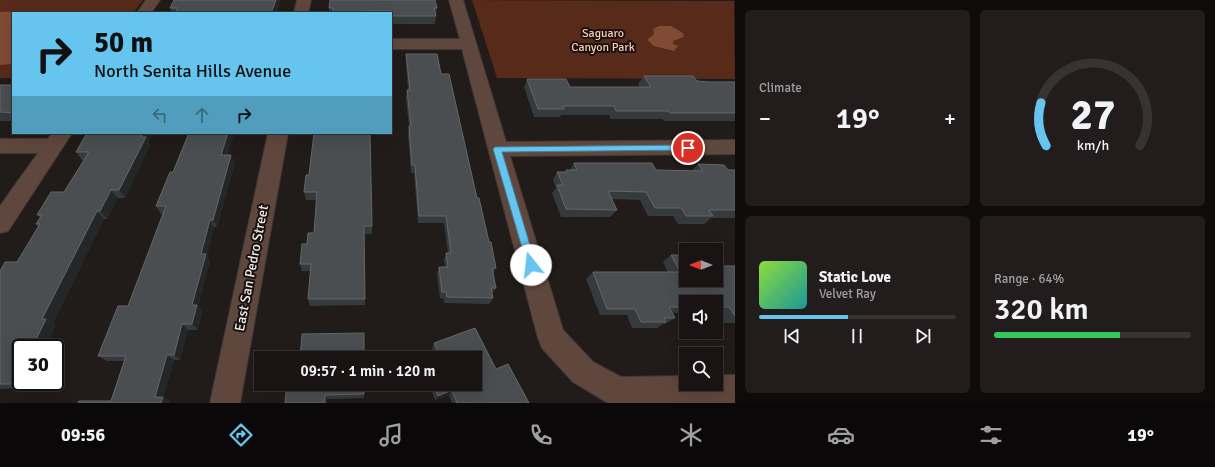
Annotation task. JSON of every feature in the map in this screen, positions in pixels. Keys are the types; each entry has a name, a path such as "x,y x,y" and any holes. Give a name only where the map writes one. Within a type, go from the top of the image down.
{"street":[{"path":"145,12 153,0"},
{"path":"301,12 304,0"},
{"path":"456,0 552,338 583,372 618,392 735,390"},
{"path":"392,44 468,44"},
{"name":"East San Pedro Street","path":"224,403 278,134"},
{"path":"0,146 58,139"},
{"path":"0,224 58,139"},
{"path":"498,149 735,147"}],"green space":[{"path":"0,0 143,0 134,12 12,12 12,78 0,78"},
{"name":"Saguaro Canyon Park","path":"472,0 734,1 735,79 497,78"}],"shaded area":[{"path":"88,11 90,12 12,12 12,64 0,65 0,12"},
{"path":"659,26 671,26 683,33 684,37 673,41 673,44 678,46 674,51 654,46 647,40 654,34 653,29"}],"building":[{"path":"174,0 276,0 271,12 176,12 178,8 170,8"},
{"path":"330,0 435,0 437,8 434,8 436,16 393,16 392,11 333,12 333,8 329,8"},
{"path":"406,54 437,54 441,74 449,74 477,198 479,198 489,242 491,242 496,268 492,268 496,288 491,288 493,298 447,297 446,292 442,292 439,267 448,267 446,253 451,253 446,216 419,216 415,165 412,165 409,126 411,126 407,90 410,90"},
{"path":"644,76 693,76 697,81 735,82 735,113 616,111 614,106 563,106 564,109 538,109 527,79 566,79 570,87 651,87"},
{"path":"0,85 12,85 12,113 0,112"},
{"path":"86,134 143,134 141,137 146,137 119,190 111,190 100,211 97,211 42,319 46,319 36,339 12,339 12,384 0,384 0,271 5,262 17,262 40,224 36,224 42,215 37,215 51,192 64,192 89,152 76,152"},
{"path":"189,134 228,134 221,155 231,155 213,220 210,220 201,254 206,254 192,305 197,305 192,324 182,324 174,355 167,355 155,397 163,397 161,403 78,403 79,401 111,401 126,356 98,356 118,306 128,306 166,206 156,206 170,172 173,172"},
{"path":"314,134 370,134 372,226 364,226 365,299 308,299 311,264 300,264 302,244 307,244 308,233 314,233 317,192 304,192 306,175 309,175"},
{"path":"574,163 652,163 656,170 703,171 698,164 724,165 728,170 735,170 735,210 709,210 713,216 686,216 681,208 655,208 646,192 608,191 617,210 566,209 557,185 563,185 557,172 577,170"},
{"path":"671,255 679,255 679,270"},
{"path":"723,266 735,266 735,316 729,307 723,307 723,295 679,295 679,307 669,307 675,318 664,318 666,322 641,322 635,309 607,309 593,272 679,272 679,287 723,287"},
{"path":"475,328 496,369 508,364 529,403 457,403 452,391 482,391 482,351 438,351 434,343"},
{"path":"364,333 364,351 301,351 302,334"},
{"path":"286,391 364,391 364,394 325,395 325,403 285,403"},
{"path":"436,391 450,391 438,396"}],"route":[{"path":"531,265 498,149 688,148"}]}
